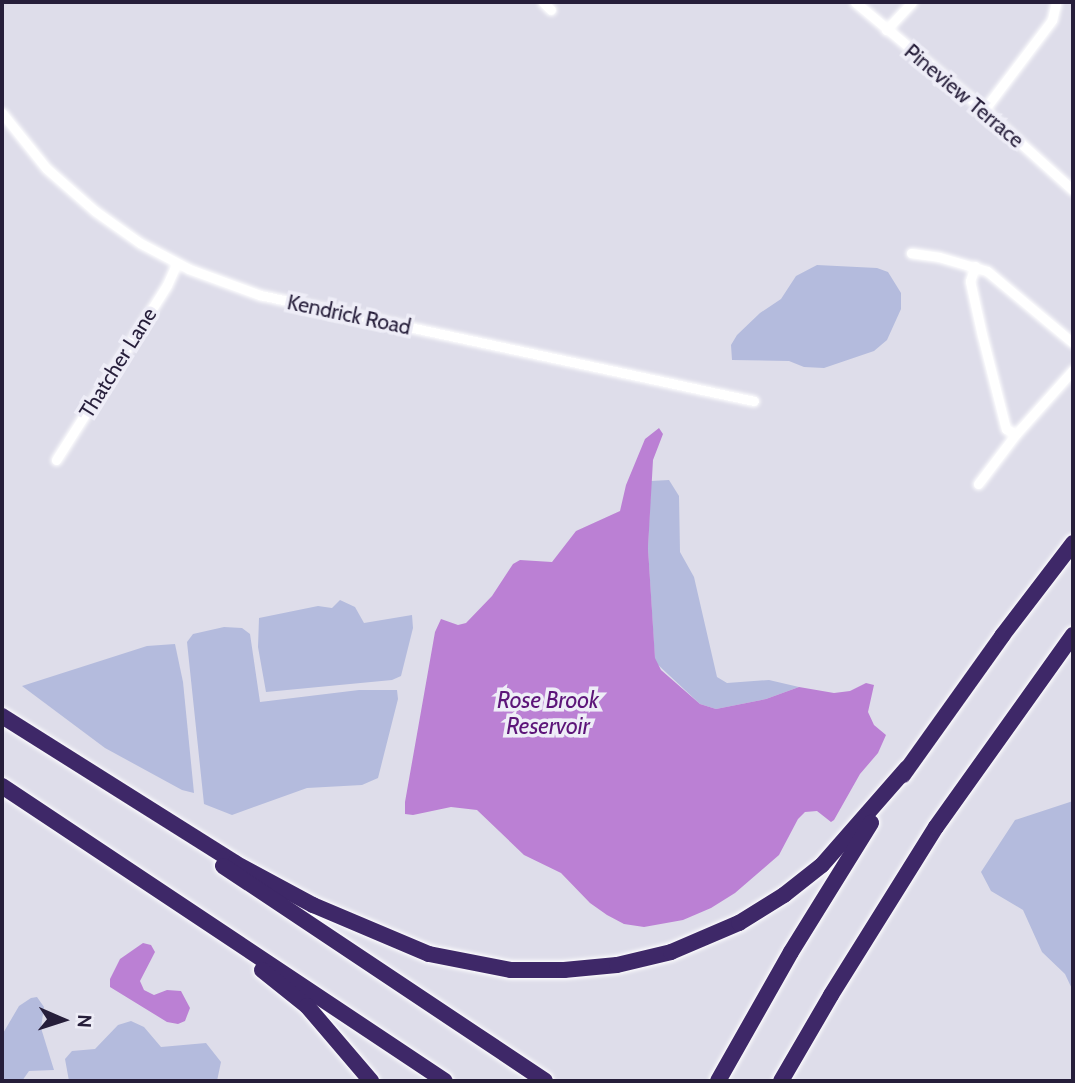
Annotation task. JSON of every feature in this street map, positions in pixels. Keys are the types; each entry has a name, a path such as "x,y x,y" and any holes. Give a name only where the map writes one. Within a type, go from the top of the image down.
{"highway":[{"path":"718,1081 819,906 907,768 1073,543"},
{"path":"781,1081 838,983 936,827 1073,635"},
{"path":"2,716 163,819 313,905 400,944 482,966 564,970 617,965 671,952 739,923 784,895 822,865 907,768"},
{"path":"2,786 116,864 286,988 344,1047 371,1081"},
{"path":"163,819 228,870 545,1081"},
{"path":"116,864 200,916 445,1081"}],"street":[{"path":"542,2 551,10"},
{"name":"Pineview Terrace","path":"855,2 1072,186"},
{"path":"887,30 912,2"},
{"path":"985,110 1052,20 1056,2"},
{"name":"Kendrick Road","path":"2,113 46,168 85,202 141,243 177,263 260,295 754,401"},
{"path":"911,253 975,266 1008,285 1073,343"},
{"name":"Thatcher Lane","path":"56,460 167,285 177,263"},
{"path":"975,266 970,281 974,302 1006,429 1016,433"},
{"path":"978,484 1016,433 1073,370"}],"shaded area":[{"path":"817,265 877,268 888,272 901,293 901,309 887,340 874,351 824,368 804,367 789,361 732,360 731,345 737,335 760,313 781,299 796,276"},
{"path":"669,480 679,496 680,552 694,577 717,677 727,683 769,680 799,687 766,699 716,709 700,704 655,662 648,548 651,481"},
{"path":"340,600 355,607 364,623 412,615 413,628 401,676 392,680 266,692 258,647 259,618 318,606 332,608"},
{"path":"224,627 242,628 250,634 260,702 359,690 397,690 398,699 378,778 362,785 307,788 232,815 204,804 187,642 193,634"},
{"path":"175,644 183,682 194,793 182,790 105,748 22,686 147,646"},
{"path":"1073,801 1073,991 1065,974 1042,952 1023,910 991,891 981,872 1015,820"},
{"path":"37,997 44,1007 41,1028 54,1070 29,1071 22,1081 2,1081 2,1035 19,1006"},
{"path":"131,1021 144,1027 161,1047 206,1043 221,1062 217,1081 69,1081 65,1059 72,1051 95,1049 118,1025"}],"water":[{"name":"Rose Brook Reservoir","path":"659,428 663,434 653,460 648,548 655,658 661,670 700,704 716,709 766,699 799,687 834,693 850,691 866,683 874,685 868,712 874,725 886,735 878,753 860,774 834,820 831,822 817,811 805,812 798,819 779,855 735,893 711,908 683,920 644,927 624,924 607,915 590,903 561,873 524,855 477,810 451,807 413,815 405,814 405,802 435,632 441,619 458,625 466,623 492,596 513,564 520,560 552,562 576,531 620,511 626,485 645,439"},
{"path":"143,943 151,945 155,952 140,981 144,990 154,995 167,990 181,991 190,1008 185,1021 178,1024 167,1022 110,987 110,979 120,959"}]}
